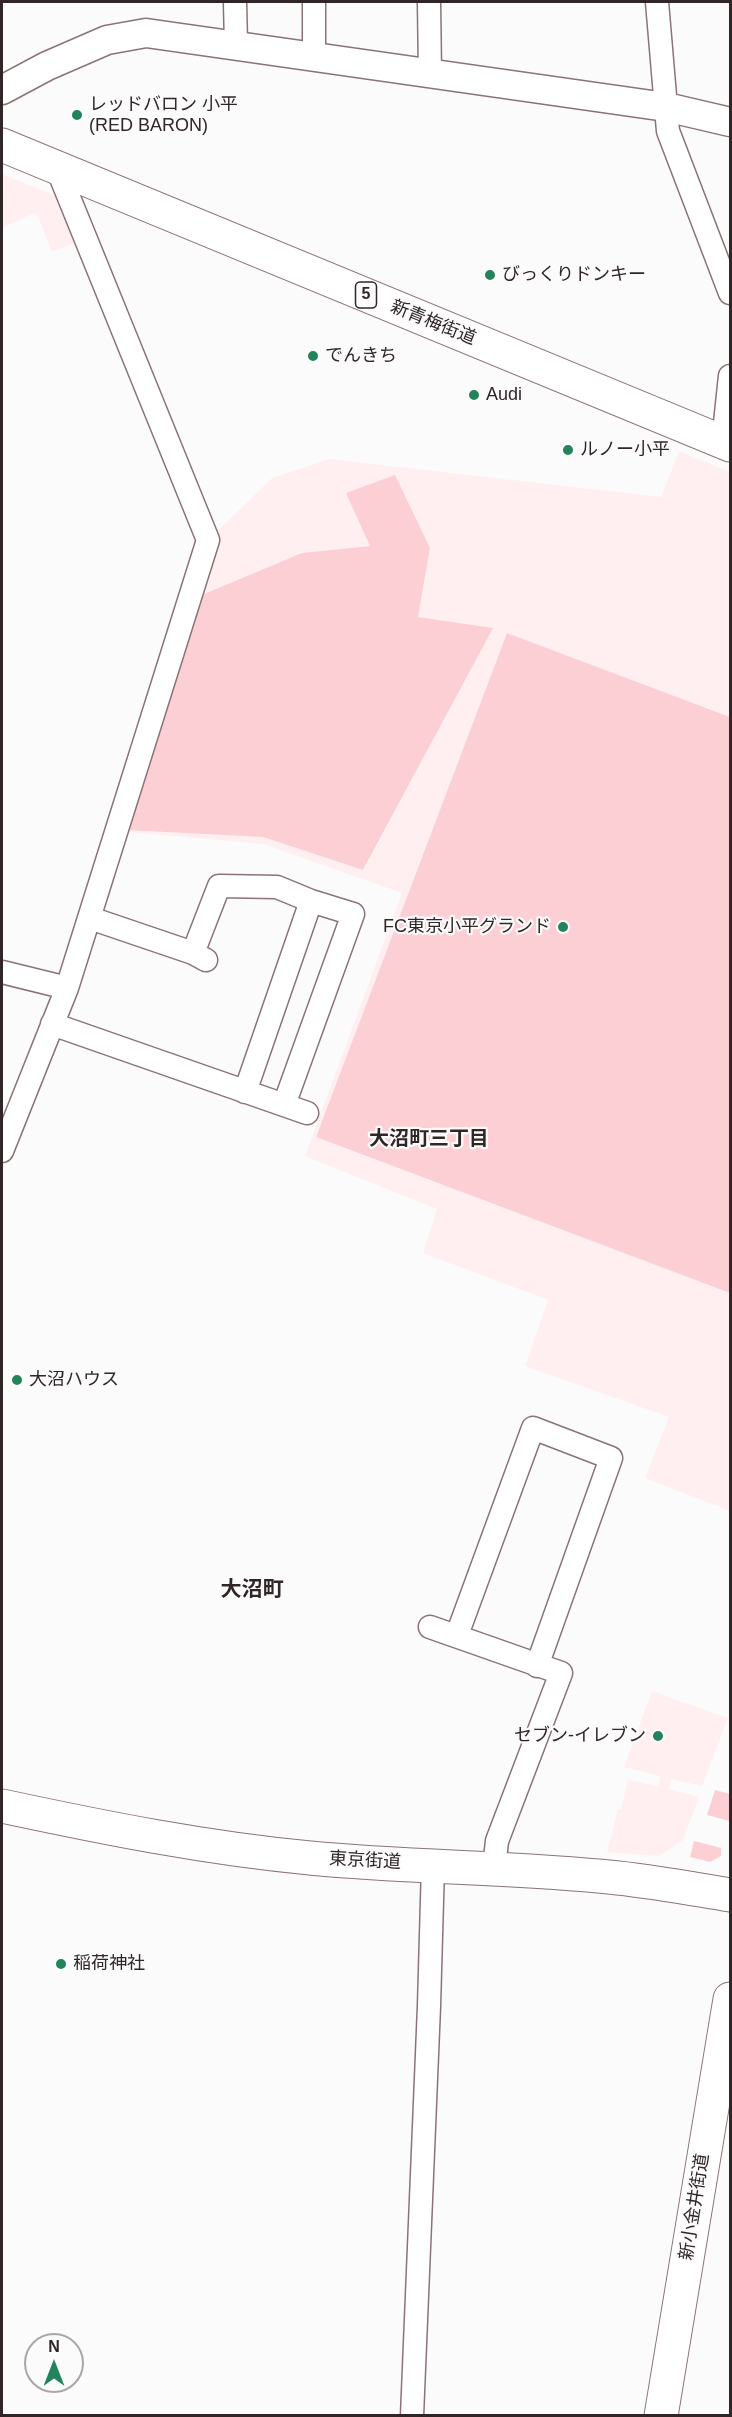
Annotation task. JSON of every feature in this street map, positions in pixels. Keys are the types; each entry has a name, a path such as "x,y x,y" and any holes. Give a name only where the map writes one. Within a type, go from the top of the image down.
{"main road":[{"name":"新青梅街道","path":"2,145 727,443"},
{"name":"東京街道","path":"2,1806 138,1835 234,1850 313,1858 620,1878 730,1895"},
{"name":"新小金井街道","path":"661,2415 730,1999"}],"street":[{"path":"235,2 236,45"},
{"path":"314,2 314,57"},
{"path":"429,2 430,74"},
{"path":"657,2 668,132 730,293"},
{"path":"2,90 47,66 107,40 146,33 666,107 730,122"},
{"path":"2,1151 67,988 208,540 57,168"},
{"path":"727,443 730,376"},
{"path":"90,918 200,957 219,886 277,887 311,901 353,914 284,1105"},
{"path":"245,1092 311,901"},
{"path":"2,972 67,988"},
{"path":"52,1024 307,1113"},
{"path":"457,1635 533,1428 610,1458 537,1666"},
{"path":"430,1627 561,1673 497,1841 494,1868"},
{"path":"412,2415 433,1865"}],"shaded area":[{"path":"2,174 57,196 75,243 52,252 38,216 34,213 2,228"},
{"path":"679,451 730,472 730,717 507,633 316,1137 730,1293 730,1511 645,1478 669,1417 525,1366 548,1300 423,1253 437,1209 305,1156 402,893 263,844 116,831 208,540 272,478 329,459 661,497","holes":["370,546 430,549 418,617 492,628 364,870 263,837 126,830 302,553"]},
{"path":"395,475 430,548 418,617 493,628 363,870 263,837 126,830 197,597 302,553 370,546 346,493"},
{"name":"FC東京小平グランド","path":"507,633 730,717 730,1293 316,1137"},
{"path":"652,1691 728,1718 702,1786 671,1779 669,1789 699,1797 683,1840 659,1856 607,1852 628,1780 658,1786 660,1776 624,1767"},
{"path":"715,1790 730,1794 729,1821 707,1815"},
{"path":"694,1841 721,1848 721,1856 710,1862 690,1857"}],"place":[{"name":"レッドバロン 小平 (RED BARON)","path":"77,115"},
{"name":"びっくりドンキー","path":"490,275"},
{"name":"でんきち","path":"313,356"},
{"name":"Audi","path":"474,395"},
{"name":"ルノー小平","path":"568,450"},
{"name":"FC東京小平グランド","path":"563,927"},
{"name":"大沼ハウス","path":"17,1380"},
{"name":"セブン-イレブン","path":"658,1736"},
{"name":"稲荷神社","path":"61,1964"}],"district":[{"name":"大沼町三丁目","path":"429,1139"},
{"name":"大沼町","path":"252,1590"}]}
